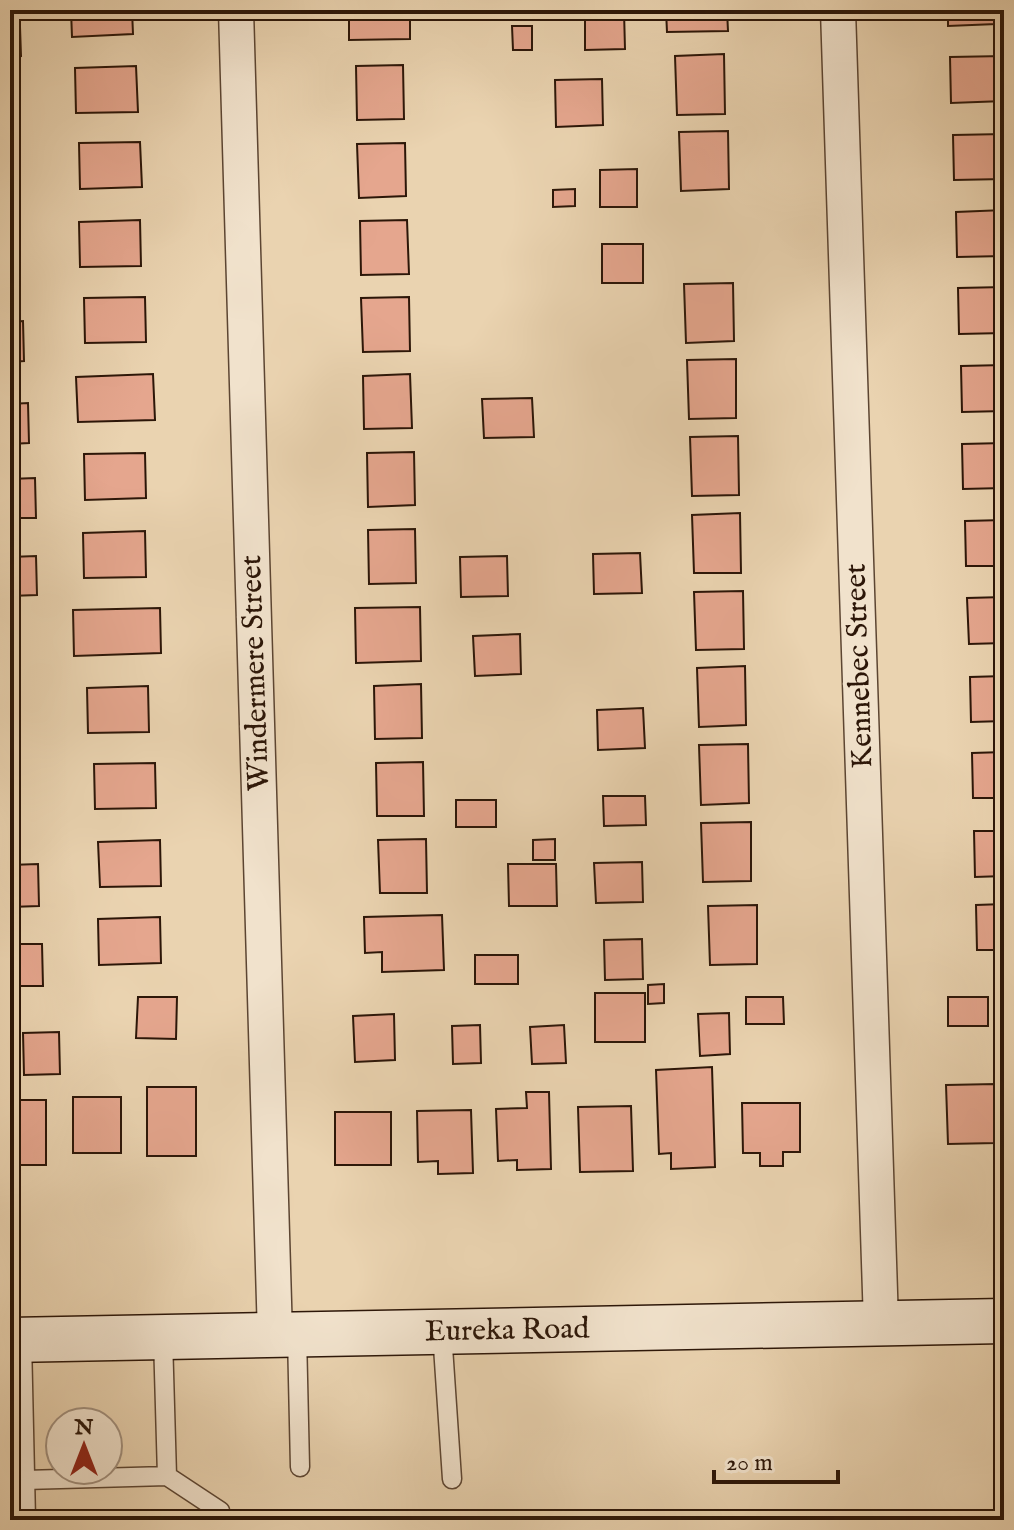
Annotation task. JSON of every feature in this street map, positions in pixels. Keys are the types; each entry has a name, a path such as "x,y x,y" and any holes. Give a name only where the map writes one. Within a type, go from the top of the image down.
{"main road":[{"name":"Eureka Road","path":"16,1340 1004,1321"}],"street":[{"name":"Windermere Street","path":"236,10 286,1336"},
{"name":"Kennebec Street","path":"838,10 881,1323"}],"lane":[{"path":"442,1332 452,1479"},
{"path":"286,1336 300,1467"},
{"path":"163,1338 167,1476"},
{"path":"16,1340 26,1520"},
{"path":"25,1480 167,1476 220,1511 220,1520"}],"building":[{"path":"71,10 132,10 133,34 72,37"},
{"path":"349,10 410,10 410,39 349,40"},
{"path":"666,10 727,10 728,31 667,32"},
{"path":"948,10 996,10 996,24 948,26"},
{"path":"624,11 625,49 585,50 585,12"},
{"path":"512,26 532,26 532,50 513,50"},
{"path":"10,27 20,27 21,56 10,57"},
{"path":"724,54 725,114 677,115 675,56"},
{"path":"1004,56 1004,101 951,103 950,57"},
{"path":"403,65 404,119 357,120 356,66"},
{"path":"136,66 138,112 76,113 75,68"},
{"path":"602,79 603,125 556,127 555,80"},
{"path":"728,131 729,189 681,191 679,132"},
{"path":"1004,134 1004,179 954,180 953,135"},
{"path":"140,142 142,187 80,189 79,143"},
{"path":"405,143 406,196 359,198 357,144"},
{"path":"637,169 637,207 600,207 600,170"},
{"path":"575,189 575,206 553,207 553,190"},
{"path":"1004,210 1004,256 957,257 956,212"},
{"path":"140,220 141,266 80,267 79,222"},
{"path":"407,220 409,274 361,275 360,221"},
{"path":"602,244 643,244 643,283 602,283"},
{"path":"733,283 734,341 686,343 684,284"},
{"path":"1004,287 1004,333 959,334 958,288"},
{"path":"145,297 146,342 85,343 84,298"},
{"path":"409,297 410,351 363,352 361,298"},
{"path":"23,321 24,361 10,362 10,322"},
{"path":"736,359 736,418 689,419 687,360"},
{"path":"1004,365 1004,411 962,412 961,366"},
{"path":"153,374 155,420 78,422 76,377"},
{"path":"410,374 412,428 364,429 363,376"},
{"path":"532,398 534,437 484,438 482,399"},
{"path":"28,403 29,443 10,444 10,404"},
{"path":"738,436 739,495 692,496 690,437"},
{"path":"1004,443 1004,488 963,489 962,444"},
{"path":"414,452 415,505 368,507 367,453"},
{"path":"145,453 146,498 85,500 84,454"},
{"path":"35,478 36,518 10,518 10,479"},
{"path":"740,513 741,573 694,573 692,515"},
{"path":"1004,520 1004,566 966,566 965,521"},
{"path":"415,529 416,583 369,584 368,530"},
{"path":"145,531 146,577 84,578 83,533"},
{"path":"640,553 642,593 594,594 593,554"},
{"path":"36,556 37,595 10,596 10,557"},
{"path":"507,556 508,596 461,597 460,557"},
{"path":"743,591 744,649 696,650 694,592"},
{"path":"1004,597 1004,643 969,644 967,598"},
{"path":"420,607 421,661 356,663 355,608"},
{"path":"160,608 161,653 74,656 73,610"},
{"path":"520,634 521,674 475,676 473,636"},
{"path":"745,666 746,725 699,727 697,668"},
{"path":"1004,676 1004,721 971,722 970,677"},
{"path":"421,684 422,738 375,739 374,686"},
{"path":"148,686 149,732 88,733 87,688"},
{"path":"643,708 645,748 598,750 597,710"},
{"path":"748,744 749,803 701,805 699,745"},
{"path":"1004,752 1004,798 973,798 972,753"},
{"path":"423,762 424,816 377,816 376,763"},
{"path":"155,763 156,808 95,809 94,764"},
{"path":"603,796 645,796 646,825 604,826"},
{"path":"456,800 496,800 496,827 456,827"},
{"path":"751,822 751,881 703,882 701,823"},
{"path":"974,831 1004,831 1004,876 975,877"},
{"path":"426,839 427,893 380,893 378,840"},
{"path":"555,839 555,860 533,860 533,840"},
{"path":"160,840 161,886 100,887 98,842"},
{"path":"642,862 643,902 596,903 594,863"},
{"path":"38,864 39,906 10,907 10,865"},
{"path":"508,864 556,864 557,906 509,906"},
{"path":"1004,904 1004,950 977,950 976,905"},
{"path":"757,905 757,964 710,965 708,906"},
{"path":"442,915 444,970 382,972 382,952 365,953 364,917"},
{"path":"160,917 161,963 99,965 98,919"},
{"path":"642,939 643,979 605,980 604,940"},
{"path":"10,944 42,944 43,986 10,986"},
{"path":"475,955 518,955 518,984 475,984"},
{"path":"664,984 664,1003 648,1004 648,985"},
{"path":"595,993 645,993 645,1042 595,1042"},
{"path":"138,997 177,997 176,1039 136,1038"},
{"path":"746,997 783,997 784,1024 746,1024"},
{"path":"948,997 988,997 988,1026 948,1026"},
{"path":"729,1013 730,1054 700,1056 698,1014"},
{"path":"394,1014 395,1060 355,1062 353,1016"},
{"path":"480,1025 481,1063 453,1064 452,1026"},
{"path":"564,1025 566,1063 532,1064 530,1027"},
{"path":"59,1032 60,1074 24,1075 23,1033"},
{"path":"712,1067 715,1167 671,1169 671,1153 659,1154 656,1070"},
{"path":"995,1084 996,1143 948,1144 946,1085"},
{"path":"147,1087 196,1087 196,1156 147,1156"},
{"path":"526,1092 549,1092 551,1169 517,1170 517,1160 498,1161 496,1109 527,1108"},
{"path":"73,1097 121,1097 121,1153 73,1153"},
{"path":"10,1100 46,1100 46,1165 10,1165"},
{"path":"742,1103 800,1103 800,1152 783,1152 783,1166 760,1166 760,1153 743,1153"},
{"path":"631,1106 633,1171 580,1172 578,1107"},
{"path":"471,1110 473,1173 438,1174 438,1161 418,1162 417,1111"},
{"path":"335,1112 391,1112 391,1165 335,1165"}]}
